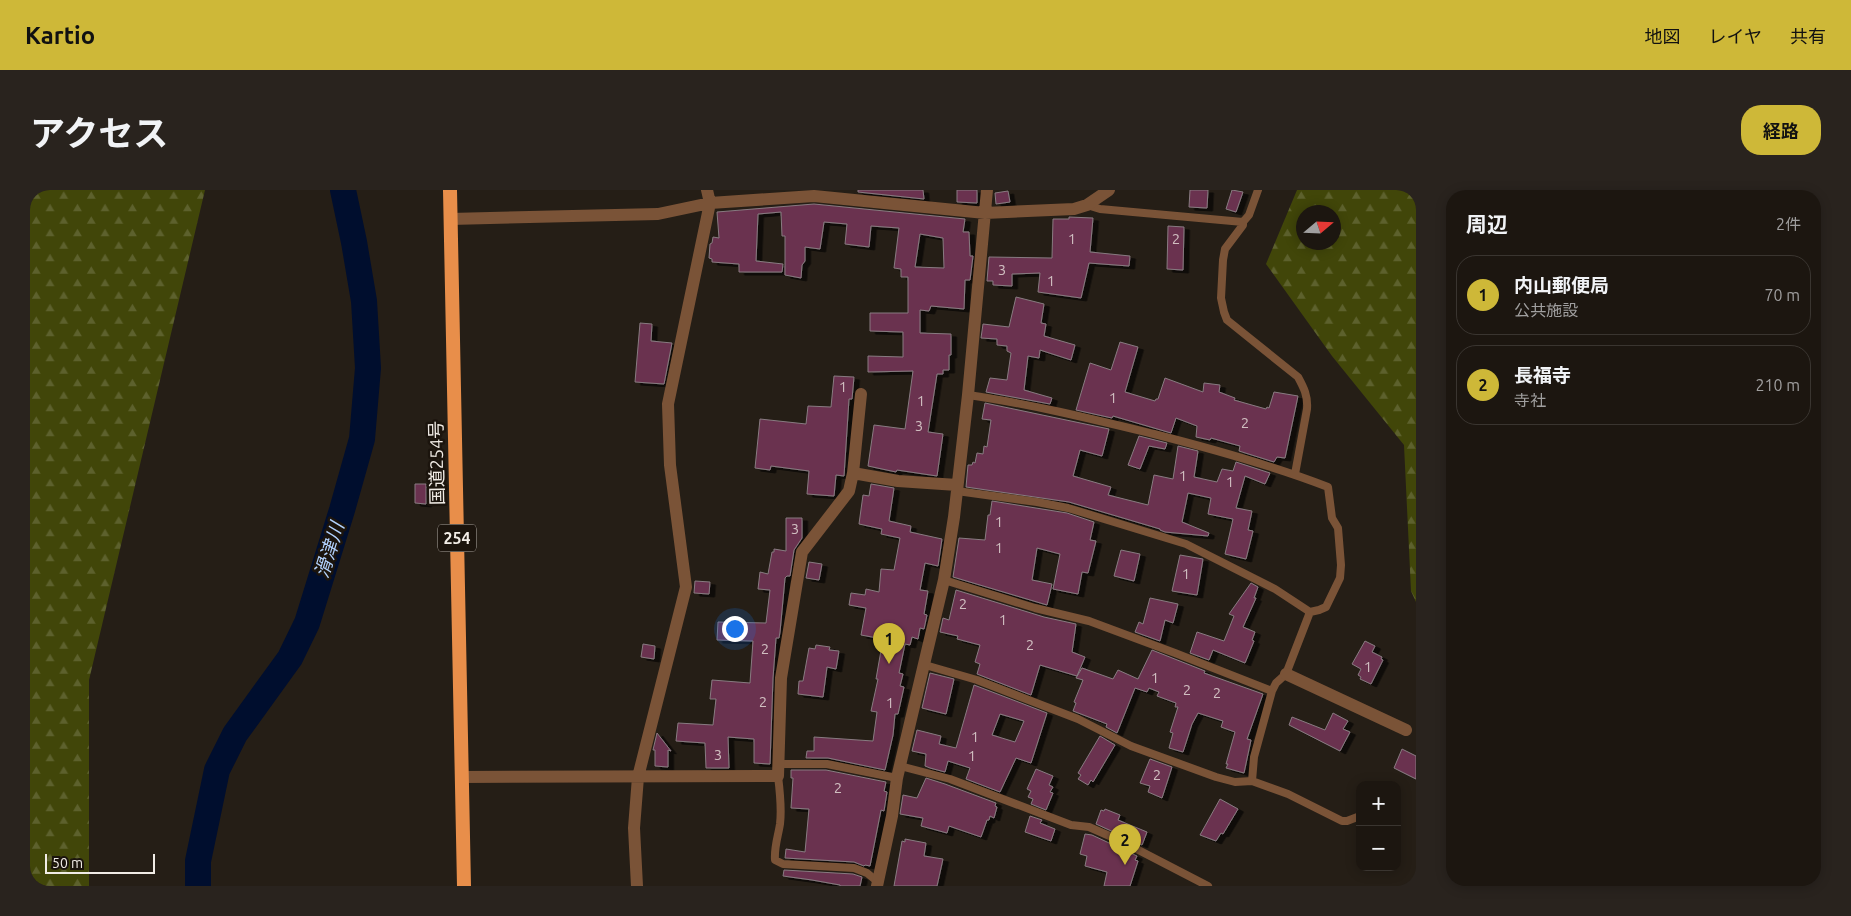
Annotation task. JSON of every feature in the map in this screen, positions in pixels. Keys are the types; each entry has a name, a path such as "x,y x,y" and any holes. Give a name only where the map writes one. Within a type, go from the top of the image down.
{"highway":[{"name":"国道254号","path":"450,190 464,886"}],"street":[{"path":"877,884 892,816 897,778 944,580 954,517 968,395 987,190"},
{"path":"450,218 658,214 708,196 813,193 985,214 1074,208 1087,205 1102,192"},
{"path":"637,886 634,828 638,777 686,587 670,465 668,404 708,196"},
{"path":"462,777 638,777 778,770 781,678 802,552 849,491 853,473 861,394"},
{"path":"853,473 957,488"},
{"path":"1286,674 1411,730"}],"lane":[{"path":"1258,190 1249,215 1226,249 1221,271 1221,298 1228,320 1298,377 1308,398 1295,474"},
{"path":"1087,205 1100,209 1243,222"},
{"path":"957,488 1068,508 1186,544 1275,588 1310,612 1326,607 1340,578 1341,565 1338,528 1332,518 1328,487 1295,474 1247,459 1084,417 1013,402 968,395"},
{"path":"944,580 1035,608 1089,622 1272,691"},
{"path":"1252,781 1254,757 1272,691 1276,683 1286,674 1310,612"},
{"path":"925,666 977,680 1078,719 1131,746 1216,776 1235,782 1252,781 1288,794 1342,821 1356,818"},
{"path":"877,884 867,873 854,868 783,864 775,860 774,849 780,825 781,799 778,770 828,764 897,778"},
{"path":"900,766 950,779 1071,825 1089,827 1121,841 1208,886"}],"green space":[{"path":"30,190 205,190 89,680 89,886 30,886"},
{"path":"1297,190 1416,190 1416,602 1411,591 1404,445 1332,356 1266,264"}],"building":[{"path":"858,190 923,190 924,199 858,192"},
{"path":"957,190 977,190 977,203 957,202"},
{"path":"1190,190 1208,190 1207,208 1189,207"},
{"path":"1232,190 1243,192 1236,212 1226,209"},
{"path":"1008,191 1010,202 996,204 995,193"},
{"path":"814,204 965,219 963,232 969,232 970,256 973,256 970,280 965,280 964,309 931,306 929,311 920,310 920,333 951,334 949,370 943,370 943,374 937,374 928,432 943,434 937,476 897,470 896,472 868,466 874,425 905,429 913,371 868,372 868,356 903,357 903,332 870,331 870,313 908,313 908,277 901,277 901,269 894,268 899,228 871,226 869,247 845,244 847,224 824,222 820,249 805,247 805,261 802,265 801,278 785,275 785,236 782,236 781,212 758,214 756,261 783,264 782,272 739,272 739,264 712,262 712,259 709,258 710,244 713,237 719,238 717,212","holes":["920,234 943,238 944,268 915,267"]},
{"path":"1069,217 1093,218 1090,252 1130,256 1129,266 1089,263 1081,298 1038,292 1040,273 1012,274 1012,286 993,285 993,281 987,281 989,257 1052,258 1053,219 1069,219"},
{"path":"1168,226 1184,227 1183,270 1167,269"},
{"path":"1016,297 1044,304 1041,323 1046,324 1044,336 1075,345 1071,360 1040,350 1039,358 1028,356 1024,390 1052,398 1050,404 986,392 990,378 1007,380 1011,353 1007,351 1007,346 997,345 997,339 981,338 983,324 1009,327"},
{"path":"640,323 652,324 651,341 672,343 664,384 635,382"},
{"path":"1120,342 1138,347 1125,392 1155,401 1158,399 1165,378 1203,392 1204,383 1220,385 1219,392 1235,398 1234,400 1266,409 1267,407 1269,408 1274,392 1298,396 1285,458 1277,457 1274,462 1239,451 1240,446 1211,438 1210,440 1196,437 1197,426 1176,418 1171,433 1113,416 1112,418 1076,410 1090,363 1111,370"},
{"path":"834,376 854,377 852,399 849,399 844,476 836,475 834,496 807,494 809,471 771,466 770,470 755,468 760,419 806,424 808,406 831,407"},
{"path":"985,403 1109,429 1102,456 1080,450 1073,476 1111,487 1108,495 1148,505 1154,475 1173,479 1178,446 1198,451 1194,477 1217,482 1222,469 1233,471 1236,462 1270,473 1265,484 1245,476 1236,508 1252,511 1248,530 1253,531 1246,559 1225,554 1233,519 1208,514 1211,498 1188,493 1182,522 1209,533 1208,536 1165,532 1069,502 966,487 968,465 972,465 973,462 975,463 977,453 983,454 984,446 987,447 991,420 982,419"},
{"path":"1139,436 1167,443 1165,449 1149,446 1140,469 1128,465"},
{"path":"415,484 426,484 426,504 415,503"},
{"path":"871,484 894,488 889,521 911,526 910,532 942,539 938,566 925,563 920,590 928,591 924,614 927,615 924,629 920,628 918,639 912,637 910,645 905,644 899,673 903,674 900,686 904,687 898,714 895,714 893,735 885,770 828,758 806,758 807,751 814,751 814,737 873,741 877,712 871,711 878,679 876,679 883,639 861,635 866,608 849,605 851,593 865,595 866,589 879,592 881,569 894,570 900,538 881,534 882,529 859,524 863,495 869,496"},
{"path":"992,501 1067,513 1094,522 1090,540 1096,541 1088,573 1082,572 1078,594 1053,589 1060,554 1037,548 1032,580 1052,584 1047,605 953,577 959,538 985,540"},
{"path":"786,518 802,518 802,538 794,550 790,576 785,578 780,632 779,638 776,638 770,764 754,763 754,739 728,737 729,768 706,768 705,743 676,741 678,723 713,725 716,699 710,699 712,680 750,683 753,641 717,640 718,622 766,623 770,590 758,589 760,572 768,574 774,549 786,551"},
{"path":"1121,550 1140,554 1134,581 1114,576"},
{"path":"1180,555 1203,559 1197,595 1172,591"},
{"path":"809,562 822,564 819,580 806,578"},
{"path":"695,581 710,582 709,594 694,593"},
{"path":"1251,583 1258,587 1254,598 1256,598 1243,627 1255,632 1252,640 1254,641 1245,663 1213,650 1209,660 1190,653 1197,632 1224,641 1234,616 1229,614"},
{"path":"956,590 1044,617 1076,624 1072,652 1085,657 1077,676 1040,665 1031,695 977,674 980,664 975,662 980,645 957,639 958,636 940,632 943,618 949,620"},
{"path":"1150,598 1178,604 1173,623 1165,620 1160,641 1135,632 1139,622 1143,624"},
{"path":"1365,641 1375,646 1372,652 1382,657 1381,659 1383,660 1371,684 1360,679 1361,677 1358,675 1361,669 1352,664"},
{"path":"643,644 655,646 654,659 641,657"},
{"path":"816,645 830,647 829,650 839,651 836,669 827,667 823,697 798,694 799,681 803,681 809,648 815,649"},
{"path":"1152,650 1205,671 1204,673 1263,694 1247,739 1251,740 1244,773 1226,768 1235,732 1221,727 1223,721 1198,713 1192,724 1183,752 1169,748 1173,733 1170,732 1178,707 1175,707 1176,703 1157,696 1159,692 1149,688 1147,692 1135,688 1117,733 1106,727 1107,724 1073,711 1076,703 1074,702 1083,680 1076,678 1082,668 1113,679 1118,670 1138,679"},
{"path":"930,673 954,679 946,714 922,708"},
{"path":"974,685 1047,713 1031,763 1016,758 1000,792 966,779 970,768 948,761 945,772 930,768 925,766 926,754 912,751 917,730 941,736 939,744 956,748","holes":["1000,714 1024,721 1015,742 992,735"]},
{"path":"1333,713 1348,721 1343,729 1350,732 1340,751 1289,725 1292,717 1325,730"},
{"path":"657,733 671,751 668,750 668,767 655,766 655,750 653,750"},
{"path":"1100,736 1115,745 1093,782 1091,780 1088,785 1078,779 1081,775 1078,773"},
{"path":"1402,749 1416,756 1416,779 1394,768"},
{"path":"1150,759 1172,767 1162,798 1148,792 1150,786 1140,783"},
{"path":"1036,769 1053,776 1049,785 1053,787 1050,792 1053,793 1046,810 1031,804 1033,799 1028,797 1031,791 1027,789"},
{"path":"791,770 826,770 886,782 884,791 887,792 884,811 881,810 870,866 854,862 785,858 786,849 805,852 809,809 791,808 793,778 791,778"},
{"path":"926,778 996,803 995,806 997,807 994,818 990,816 989,820 987,820 981,837 949,826 947,833 921,826 923,818 900,814 903,795 917,798"},
{"path":"1220,799 1238,809 1223,834 1221,833 1216,841 1200,835"},
{"path":"1105,809 1120,815 1118,820 1147,832 1142,845 1096,824 1101,810 1104,811"},
{"path":"1030,816 1042,820 1040,823 1055,829 1051,841 1025,832"},
{"path":"1085,834 1092,835 1137,856 1135,860 1138,861 1130,886 1104,886 1107,872 1085,866 1087,856 1080,854"},
{"path":"905,839 926,843 924,856 943,859 937,886 894,886 902,841 905,842"},
{"path":"784,870 853,874 862,877 860,886 840,886 783,876"}],"waterway":[{"name":"滑津川","path":"198,886 198,861 217,770 235,734 290,658 307,623 362,439 368,368 364,301 343,190"}],"place":[{"name":"内山郵便局","path":"889,664"},
{"name":"長福寺","path":"1125,865"}]}
